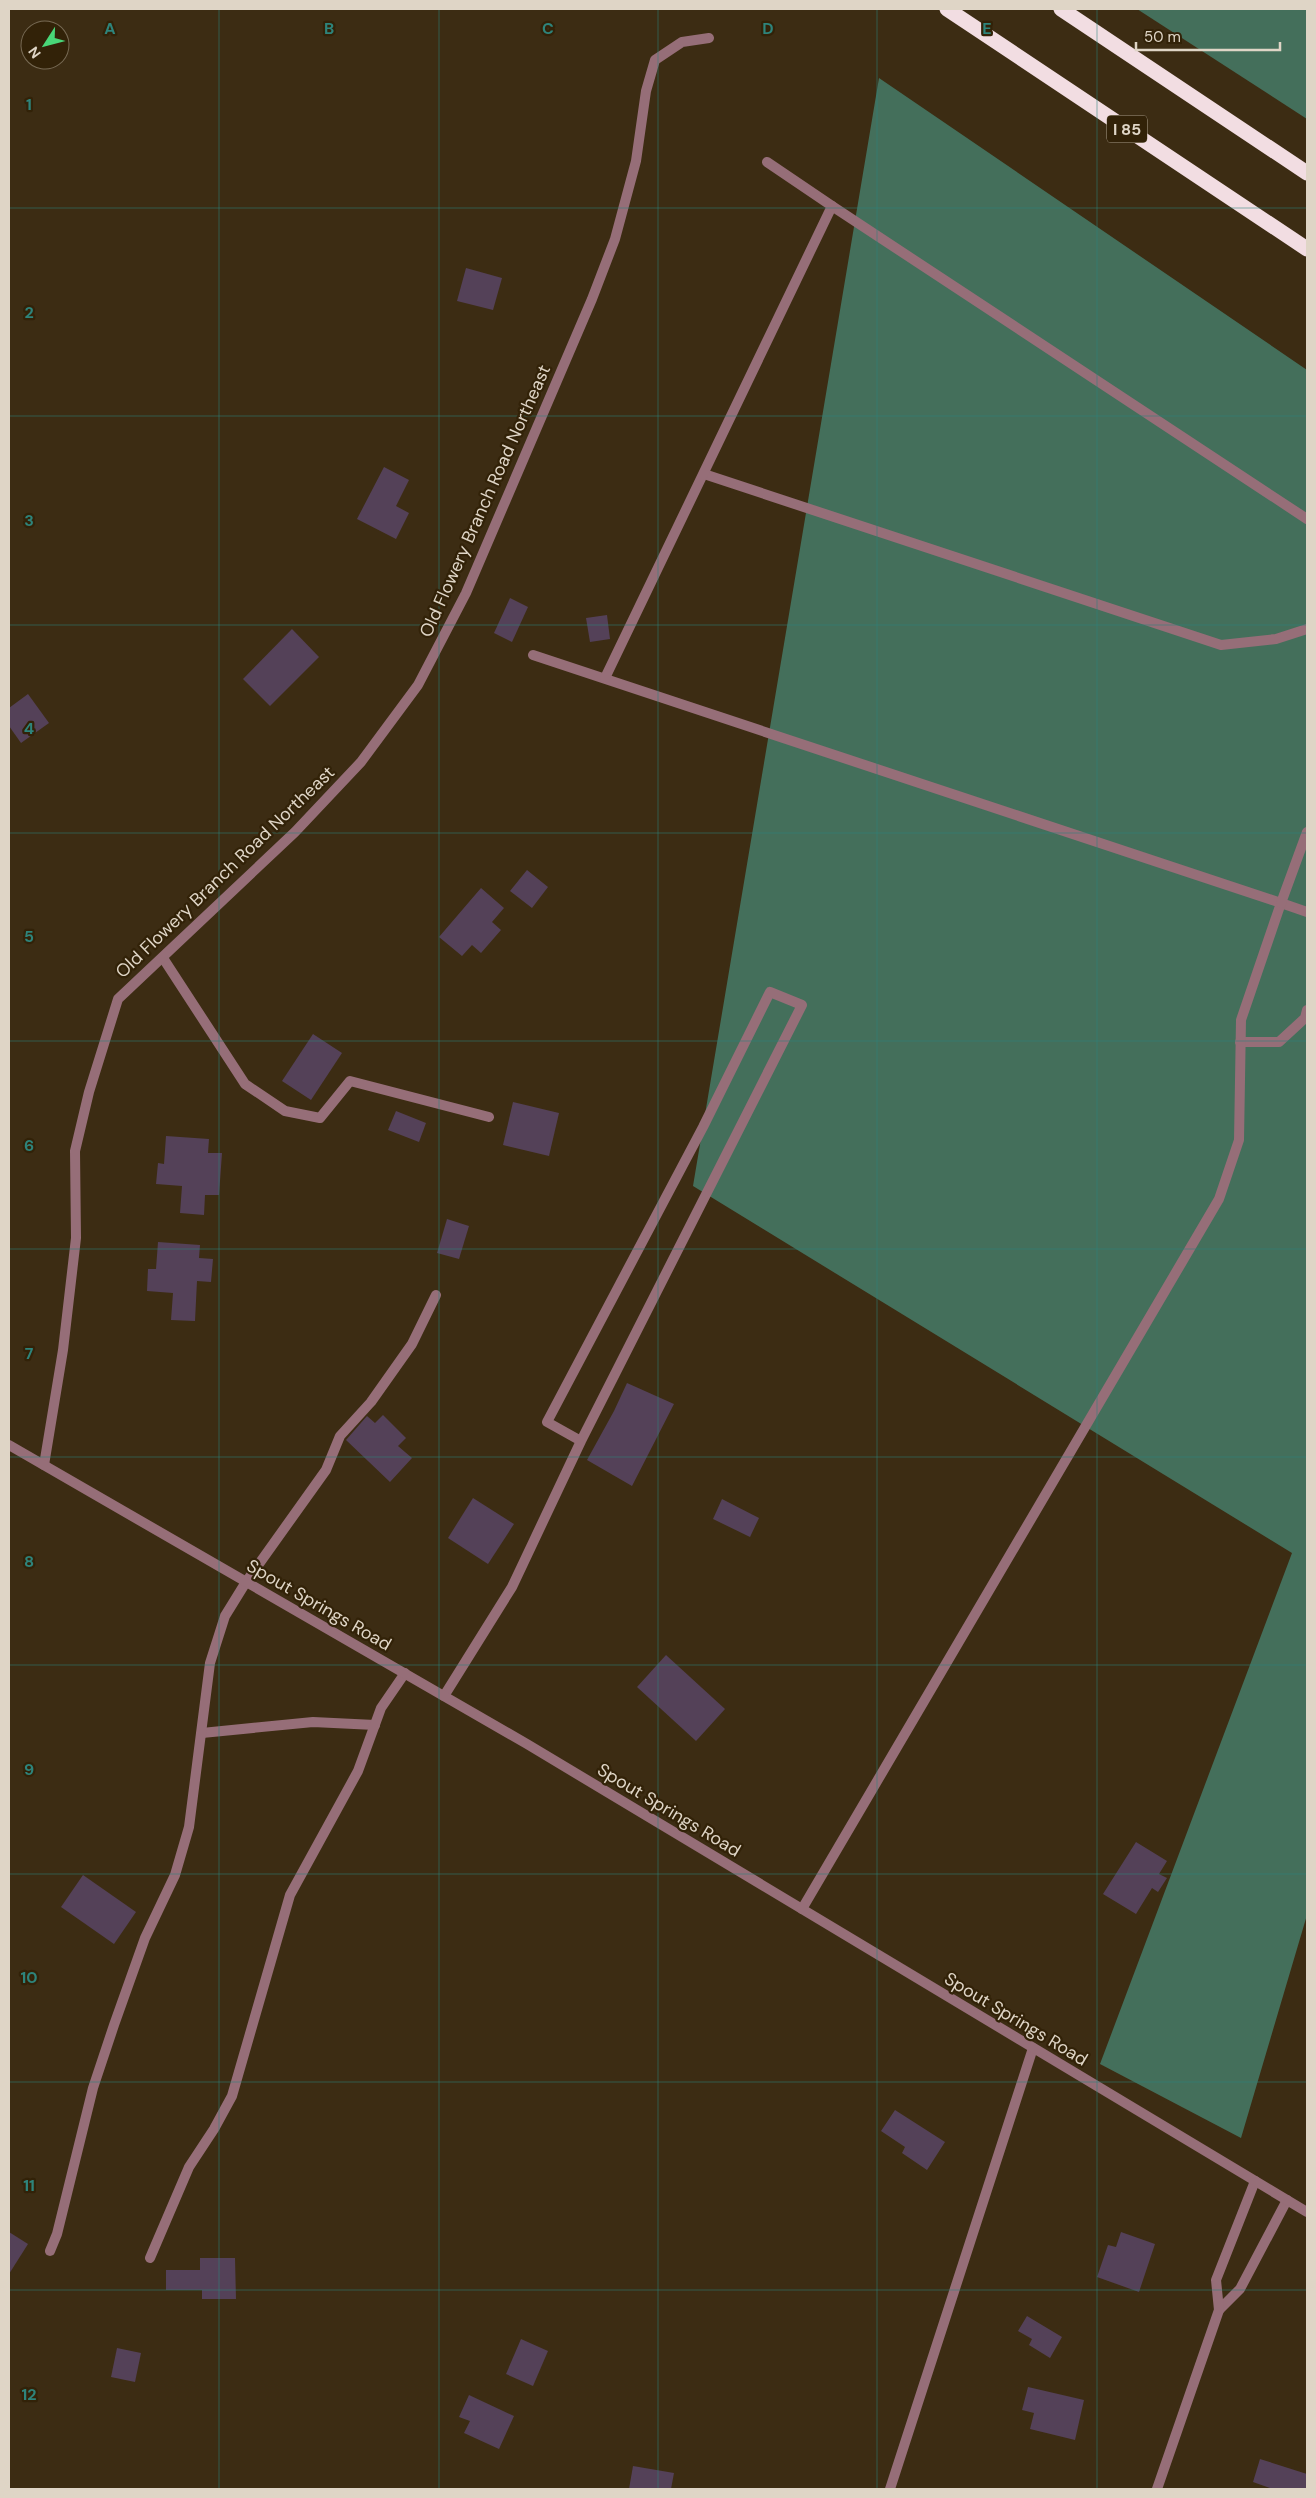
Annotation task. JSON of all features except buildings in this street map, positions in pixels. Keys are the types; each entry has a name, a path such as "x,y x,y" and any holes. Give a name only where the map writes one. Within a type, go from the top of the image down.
{"highway":[{"name":"I 85","path":"947,9 1307,249"},
{"path":"1061,9 1307,173"}],"street":[{"name":"Old Flowery Branch Road Northeast","path":"44,1465 63,1350 76,1238 75,1150 89,1092 118,999 302,825 361,762 418,685 466,593 592,299 615,239 636,161 646,91 655,60 682,42 708,38"},
{"path":"767,162 1307,518"},
{"path":"605,678 832,206"},
{"path":"704,474 1221,645 1276,639 1307,629"},
{"path":"533,655 1307,912"},
{"path":"802,1909 1219,1199 1239,1140 1241,1020 1307,832"},
{"path":"163,958 245,1084 284,1111 320,1118 350,1081 489,1117"},
{"path":"444,1696 512,1587 580,1441 802,1005 770,992 704,1127 548,1422 580,1441"},
{"path":"1240,1042 1279,1042 1305,1018 1307,1010"},
{"path":"50,2251 57,2234 93,2088 144,1938 175,1874 189,1827 210,1663 225,1616 246,1582 326,1470 340,1436 371,1402 412,1344 436,1295"},
{"name":"Spout Springs Road","path":"9,1445 444,1696 1307,2212"},
{"path":"150,2258 189,2167 214,2130 232,2096 290,1895 358,1771 381,1708 404,1674"},
{"path":"202,1733 313,1722 375,1725"},
{"path":"890,2489 1033,2048"},
{"path":"1157,2489 1219,2310 1216,2280 1255,2181"},
{"path":"1219,2310 1240,2289 1287,2200"}],"green space":[{"path":"1137,9 1307,9 1307,119"},
{"path":"879,78 1307,370 1307,1915 1241,2138 1100,2064 1292,1553 693,1186"}]}
